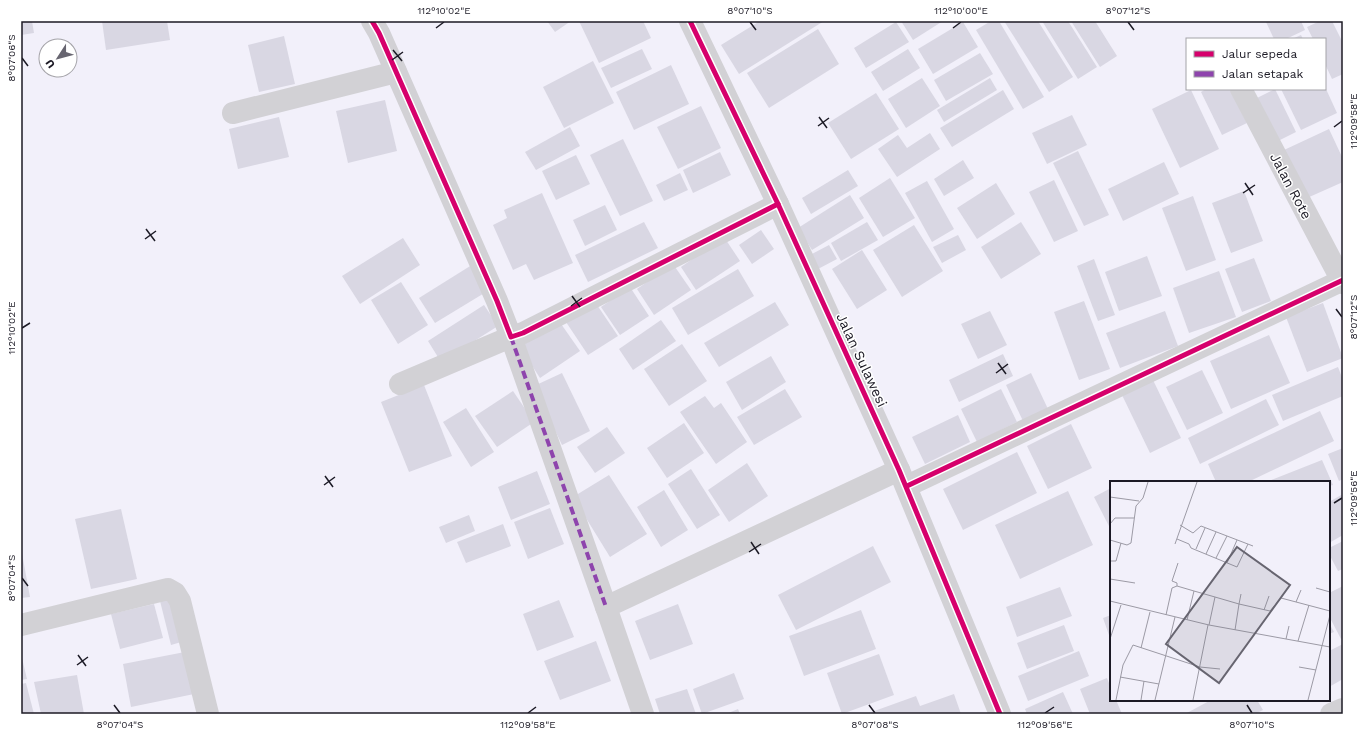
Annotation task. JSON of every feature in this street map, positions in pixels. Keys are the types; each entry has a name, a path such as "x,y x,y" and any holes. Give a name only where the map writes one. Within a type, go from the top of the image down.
{"street":[{"path":"372,21 478,256 511,337 643,714"},
{"name":"Jalan Sulawesi","path":"690,21 778,204 903,478 996,713"},
{"path":"233,113 396,72"},
{"name":"Jalan Rote","path":"1241,90 1275,157 1343,281"},
{"path":"400,384 523,333 778,204"},
{"path":"606,607 903,478 1343,281"},
{"path":"21,625 168,589 175,593 180,601 208,714"},
{"path":"1331,714 1343,709"}],"building":[{"path":"21,21 32,21 34,33 21,35"},
{"path":"102,21 167,21 170,40 106,50"},
{"path":"547,21 571,21 555,32"},
{"path":"579,21 643,21 651,38 599,63"},
{"path":"760,21 824,21 739,74 721,45"},
{"path":"901,21 943,21 913,40"},
{"path":"991,21 999,21 1044,97 1023,109 976,30"},
{"path":"1004,21 1038,21 1073,77 1049,92"},
{"path":"1042,21 1068,21 1097,67 1078,79"},
{"path":"1071,21 1095,21 1117,56 1100,67"},
{"path":"1301,21 1305,30 1288,38 1274,38 1266,22"},
{"path":"1320,21 1332,21 1343,43 1343,74 1332,79 1326,66 1326,38 1312,38 1307,27"},
{"path":"896,22 909,42 866,68 854,48"},
{"path":"963,22 978,47 933,74 918,49"},
{"path":"818,29 839,64 769,108 747,73"},
{"path":"1301,35 1302,38 1294,38"},
{"path":"284,36 295,84 259,92 248,45"},
{"path":"642,49 652,69 611,88 601,68"},
{"path":"908,49 920,68 883,91 871,72"},
{"path":"980,53 993,74 946,101 934,80"},
{"path":"593,61 614,103 564,128 543,87"},
{"path":"671,65 689,104 634,130 616,92"},
{"path":"922,78 940,106 906,128 888,99"},
{"path":"990,78 997,90 944,122 937,110"},
{"path":"1326,89 1337,113 1301,130 1281,90"},
{"path":"1003,90 1014,109 952,147 940,128"},
{"path":"1191,90 1219,149 1180,168 1152,109"},
{"path":"1204,90 1230,90 1247,123 1222,135 1201,92"},
{"path":"1275,90 1296,132 1276,142 1255,99"},
{"path":"876,93 899,129 851,159 828,123"},
{"path":"385,100 397,151 348,163 336,111"},
{"path":"701,106 721,148 678,169 657,127"},
{"path":"1072,115 1087,145 1047,164 1032,133"},
{"path":"279,117 289,157 238,169 229,129"},
{"path":"570,127 580,146 536,170 525,152"},
{"path":"1329,129 1343,159 1343,182 1307,198 1284,150"},
{"path":"930,133 940,149 897,177 878,149 898,135 907,148"},
{"path":"623,139 653,201 620,216 590,155"},
{"path":"1078,151 1109,215 1084,226 1053,163"},
{"path":"720,152 731,175 693,193 683,170"},
{"path":"576,155 590,184 556,200 542,171"},
{"path":"963,160 974,178 944,196 934,179"},
{"path":"1164,162 1179,194 1123,221 1108,189"},
{"path":"848,170 858,186 811,214 802,198"},
{"path":"680,173 688,190 664,201 656,185"},
{"path":"890,178 915,218 883,237 859,198"},
{"path":"1054,180 1078,231 1054,242 1029,192"},
{"path":"927,181 954,229 932,242 905,193"},
{"path":"996,183 1015,214 977,239 957,208"},
{"path":"1244,191 1263,241 1231,253 1212,203"},
{"path":"542,193 573,263 534,280 526,264 513,270 493,225 507,218 504,210"},
{"path":"850,195 864,218 812,250 798,228"},
{"path":"1193,196 1216,260 1186,271 1162,208"},
{"path":"605,205 617,230 585,246 573,220"},
{"path":"644,222 658,248 588,282 575,255"},
{"path":"867,222 878,240 841,261 831,243"},
{"path":"1021,222 1041,254 1001,279 981,247"},
{"path":"914,225 943,271 902,297 873,250"},
{"path":"761,230 774,249 752,264 739,245"},
{"path":"958,235 966,250 942,263 933,247"},
{"path":"724,237 740,261 696,290 681,267"},
{"path":"403,238 420,265 360,304 342,276"},
{"path":"829,245 837,259 818,269 810,255"},
{"path":"862,250 887,290 857,309 832,269"},
{"path":"1147,256 1162,296 1119,311 1105,272"},
{"path":"1254,258 1271,301 1242,312 1225,269"},
{"path":"1094,259 1115,315 1098,321 1077,266"},
{"path":"475,263 491,289 435,323 419,298"},
{"path":"673,264 691,290 654,315 637,289"},
{"path":"738,269 754,296 688,335 672,308"},
{"path":"1219,271 1236,317 1189,333 1173,288"},
{"path":"401,282 428,325 398,344 371,300"},
{"path":"630,287 649,316 620,335 601,307"},
{"path":"593,299 618,336 588,355 564,319"},
{"path":"1084,301 1110,369 1079,380 1054,312"},
{"path":"775,302 789,325 719,367 704,343"},
{"path":"1323,303 1343,358 1307,372 1286,317"},
{"path":"484,305 498,326 441,362 428,341"},
{"path":"990,311 1007,345 978,359 961,324"},
{"path":"1165,311 1178,346 1120,368 1106,333"},
{"path":"661,320 676,341 633,370 619,349"},
{"path":"559,321 580,351 540,378 520,347"},
{"path":"1269,335 1290,383 1231,409 1210,361"},
{"path":"682,344 707,381 669,406 644,369"},
{"path":"1003,354 1013,376 959,402 949,380"},
{"path":"771,356 786,382 742,410 726,382"},
{"path":"1338,367 1343,380 1343,396 1283,421 1272,395"},
{"path":"1202,370 1223,413 1187,430 1166,387"},
{"path":"562,373 590,431 562,445 534,386"},
{"path":"1031,373 1048,409 1023,421 1006,385"},
{"path":"1153,380 1181,438 1150,453 1122,395"},
{"path":"424,385 452,456 409,472 381,402"},
{"path":"785,389 802,417 754,445 737,417"},
{"path":"1001,389 1017,422 977,442 961,409"},
{"path":"513,391 534,422 497,447 475,416"},
{"path":"705,396 714,408 721,403 747,442 716,464 680,412"},
{"path":"1266,399 1279,425 1200,464 1188,438"},
{"path":"466,408 494,452 471,467 443,422"},
{"path":"1320,411 1334,441 1250,481 1216,481 1208,464"},
{"path":"958,415 970,442 925,464 912,437"},
{"path":"684,423 704,453 667,478 647,448"},
{"path":"1071,424 1092,468 1048,489 1027,446"},
{"path":"607,427 625,453 595,473 577,447"},
{"path":"1343,448 1343,479 1339,481 1328,454"},
{"path":"1017,452 1037,493 963,530 943,489"},
{"path":"1322,460 1333,485 1330,486 1330,481 1269,481"},
{"path":"747,463 768,496 729,522 708,490"},
{"path":"691,469 720,515 697,529 668,484"},
{"path":"537,471 550,504 511,520 498,487"},
{"path":"609,475 647,534 610,557 573,497"},
{"path":"1110,489 1110,528 1094,497"},
{"path":"664,490 688,530 661,547 637,507"},
{"path":"1068,491 1093,545 1020,579 995,525"},
{"path":"1343,494 1343,535 1330,542 1330,501"},
{"path":"550,508 564,544 528,559 514,522"},
{"path":"121,509 137,579 91,589 75,519"},
{"path":"469,515 475,531 446,543 439,527"},
{"path":"503,524 511,546 466,563 457,542"},
{"path":"1343,541 1343,569 1338,571 1330,556 1330,548"},
{"path":"873,546 891,582 796,630 778,595"},
{"path":"21,548 30,597 21,598"},
{"path":"1343,586 1343,638 1341,639 1330,618 1330,592"},
{"path":"1060,587 1072,616 1017,637 1006,607"},
{"path":"184,595 195,638 171,645 160,601"},
{"path":"559,600 574,637 537,651 523,614"},
{"path":"154,604 163,638 120,649 111,614"},
{"path":"678,604 693,644 650,660 635,621"},
{"path":"861,610 876,649 804,676 789,636"},
{"path":"1110,615 1110,638 1103,618"},
{"path":"1064,625 1074,651 1027,669 1017,643"},
{"path":"1330,625 1334,632 1330,634"},
{"path":"596,641 611,681 560,700 544,661"},
{"path":"1343,644 1343,679 1330,686 1330,650"},
{"path":"190,651 199,693 131,707 123,664"},
{"path":"1079,651 1089,676 1028,701 1018,676"},
{"path":"21,654 27,679 21,680"},
{"path":"879,654 894,695 842,714 827,673"},
{"path":"734,673 744,699 702,714 693,689"},
{"path":"77,675 84,714 41,714 34,682"},
{"path":"1107,678 1110,686 1110,701 1116,701 1122,714 1090,714 1080,689"},
{"path":"26,683 34,714 21,714 21,684"},
{"path":"687,689 696,714 660,714 655,699"},
{"path":"1063,692 1073,714 1027,714 1025,709"},
{"path":"954,694 961,714 866,714 916,696 920,706"},
{"path":"1209,701 1258,701 1263,710 1255,714 1185,714"},
{"path":"738,709 740,714 726,714"}],"marked path":[{"path":"511,337 606,607"}],"cycle path":[{"path":"372,21 379,33 497,301 511,337 523,333 778,204"},
{"path":"690,21 778,204 899,470 1000,714"},
{"path":"907,486 1343,280"}]}
